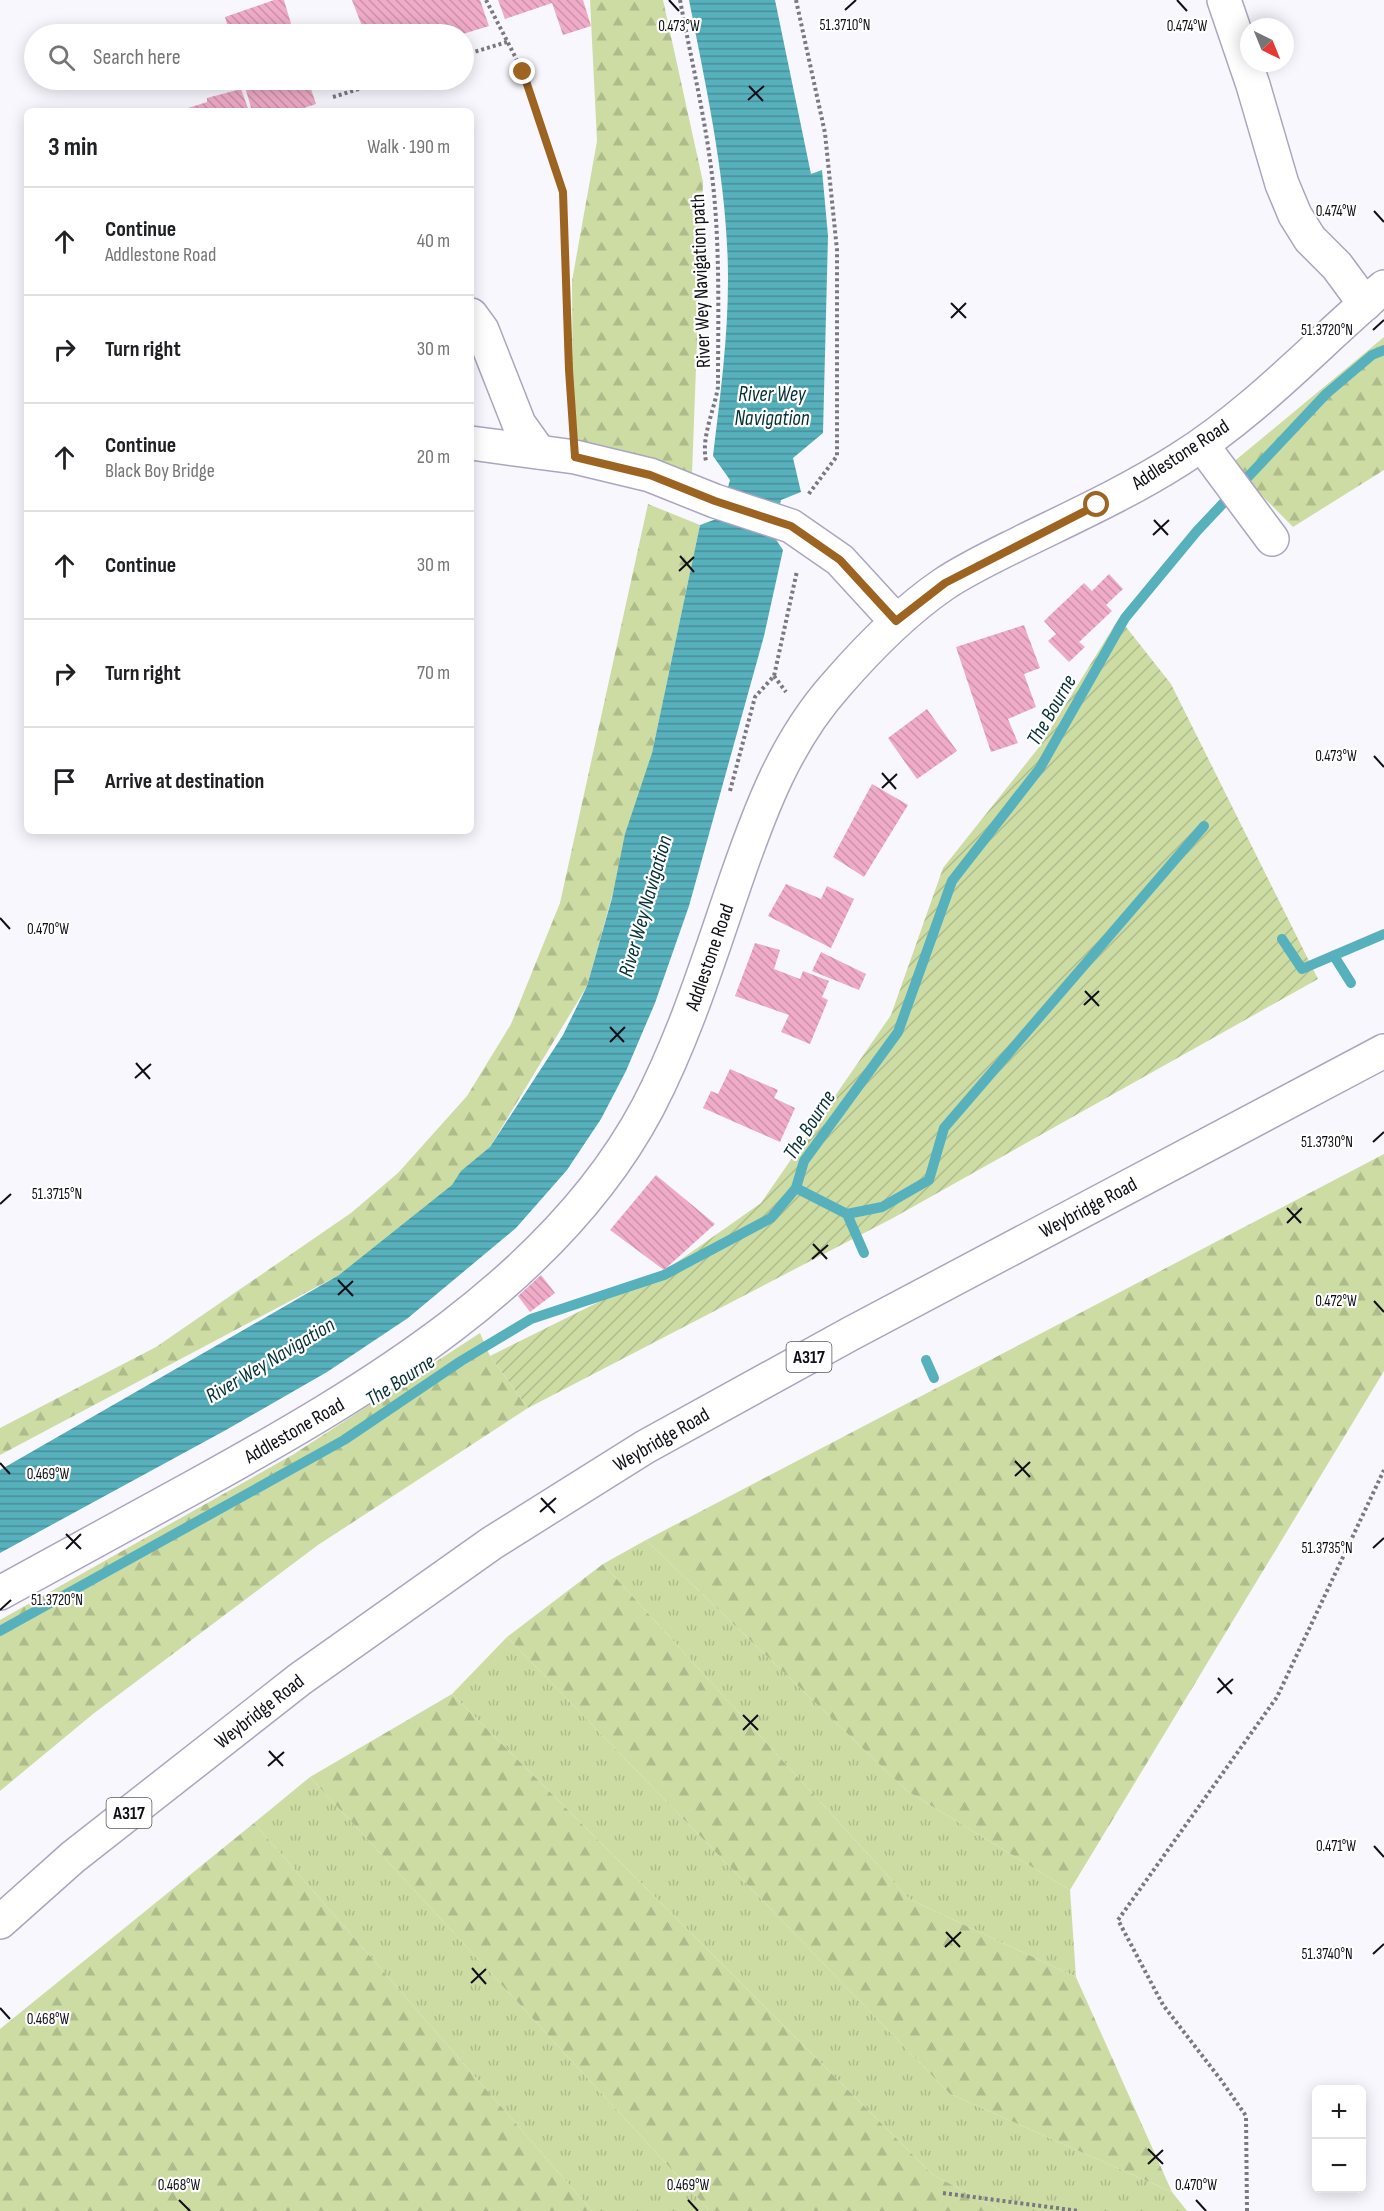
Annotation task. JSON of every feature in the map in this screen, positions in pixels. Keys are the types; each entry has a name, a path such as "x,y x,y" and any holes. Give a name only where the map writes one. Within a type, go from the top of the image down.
{"street":[{"path":"1224,0 1253,86 1282,184 1295,215 1310,239 1336,266 1374,295"},
{"name":"Addlestone Road","path":"0,1593 248,1457 360,1392 469,1313 534,1257 609,1170 647,1110 685,1027 758,819 780,766 831,690 896,621 945,583 1137,484 1202,445 1255,403 1374,295"},
{"path":"474,319 482,330 519,424 539,452"},
{"path":"474,443 575,457 650,475 715,501 796,515 896,621"},
{"path":"1202,445 1265,530"},
{"name":"Weybridge Road","path":"0,1922 73,1857 300,1679 492,1543 635,1453 861,1328 1384,1051"}],"path":[{"path":"486,0 523,72 563,192 569,370 575,457"},
{"name":"River Wey Navigation path","path":"680,0 705,130 714,193 718,258 718,387 715,406 709,422 705,458 707,465"},
{"path":"727,801 755,697 774,676 797,571 796,553 790,537 796,515 837,456 837,250 825,133 796,0"},
{"path":"474,52 507,42"},
{"path":"333,97 356,90"},
{"path":"1248,2211 1245,2116 1221,2080 1163,2005 1118,1920 1277,1698 1384,1470"},
{"path":"943,2193 1080,2211"}],"green space":[{"path":"590,0 663,0 703,182 692,474 573,440 572,281 597,141"},
{"path":"1384,337 1384,470 1293,527 1231,464"},
{"path":"648,504 700,525 652,753 587,986 490,1147 426,1215 339,1275 0,1455 0,1428 156,1347 351,1213 398,1173 467,1096 511,1024 560,903"},
{"path":"1119,618 1171,684 1318,979 893,1218 528,1408 490,1356 673,1265 761,1203 891,1015 943,868 1040,746"},
{"path":"1384,1154 1384,1371 1070,1890 907,1791 646,1540"},
{"path":"480,1333 490,1356 528,1408 318,1545 93,1714 0,1791 0,1620 294,1454"},
{"path":"646,1540 907,1791 1070,1890 1076,1977 909,1899 603,1564"},
{"path":"603,1564 909,1899 1076,1977 1172,2192 950,2094 507,1637"},
{"path":"507,1637 950,2094 1172,2192 1187,2211 1003,2211 933,2175 452,1694"},
{"path":"452,1694 933,2175 1003,2211 710,2211 310,1777"},
{"path":"310,1777 710,2211 592,2211 254,1823"},
{"path":"254,1823 592,2211 0,2211 0,2029"}],"water":[{"name":"River Wey Navigation","path":"689,0 775,0 811,174 822,170 828,236 823,433 793,458 801,492 781,500 773,535 783,550 764,636 689,906 655,1003 626,1071 601,1119 567,1170 516,1228 408,1318 327,1372 226,1430 0,1553 0,1470 339,1275 452,1185 461,1171 490,1147 563,1035 587,986 612,898 625,834 652,753 700,525 719,518 730,480 713,456 727,324 727,244 715,139"}],"building":[{"path":"274,0 284,0 291,24 227,24 225,17"},
{"path":"352,0 480,0 489,26 474,31 474,24 361,24"},
{"path":"498,0 583,0 591,26 563,35 552,3 505,19"},
{"path":"241,90 248,108 188,108 207,102 207,98"},
{"path":"246,90 311,90 316,104 304,108 251,108"},
{"path":"1109,574 1123,589 1106,605 1112,611 1079,642 1085,647 1069,662 1048,641 1056,634 1044,621 1084,583 1092,591"},
{"path":"1024,625 1040,668 1024,674 1036,707 1008,719 1018,743 991,752 956,647"},
{"path":"927,709 957,751 917,779 888,738"},
{"path":"872,784 908,805 864,877 833,857"},
{"path":"786,884 821,899 827,886 854,899 831,948 768,916"},
{"path":"755,943 780,950 774,969 800,979 803,971 829,981 822,997 828,1000 810,1044 781,1032 789,1015 735,996"},
{"path":"821,952 866,974 859,990 812,971"},
{"path":"730,1069 778,1090 774,1098 795,1108 780,1142 703,1108 711,1091 718,1094"},
{"path":"656,1175 715,1224 664,1270 610,1230"},
{"path":"541,1275 555,1293 530,1312 518,1296"}],"waterway":[{"name":"The Bourne","path":"0,1631 344,1440 461,1361 531,1319 664,1275 771,1218 796,1188 804,1161 898,1032 952,881 1040,768 1125,618 1197,531 1326,394 1372,355 1384,350"},
{"path":"796,1188 847,1214 882,1207 929,1180 944,1128 1204,826"},
{"path":"1282,939 1302,969 1384,934"},
{"path":"1334,956 1351,983"},
{"path":"847,1214 864,1253"},
{"path":"926,1360 934,1378"}],"route":[{"path":"523,72 563,192 569,370 575,457 650,475 715,501 791,526 840,560 896,621 945,583 1097,505"}]}
